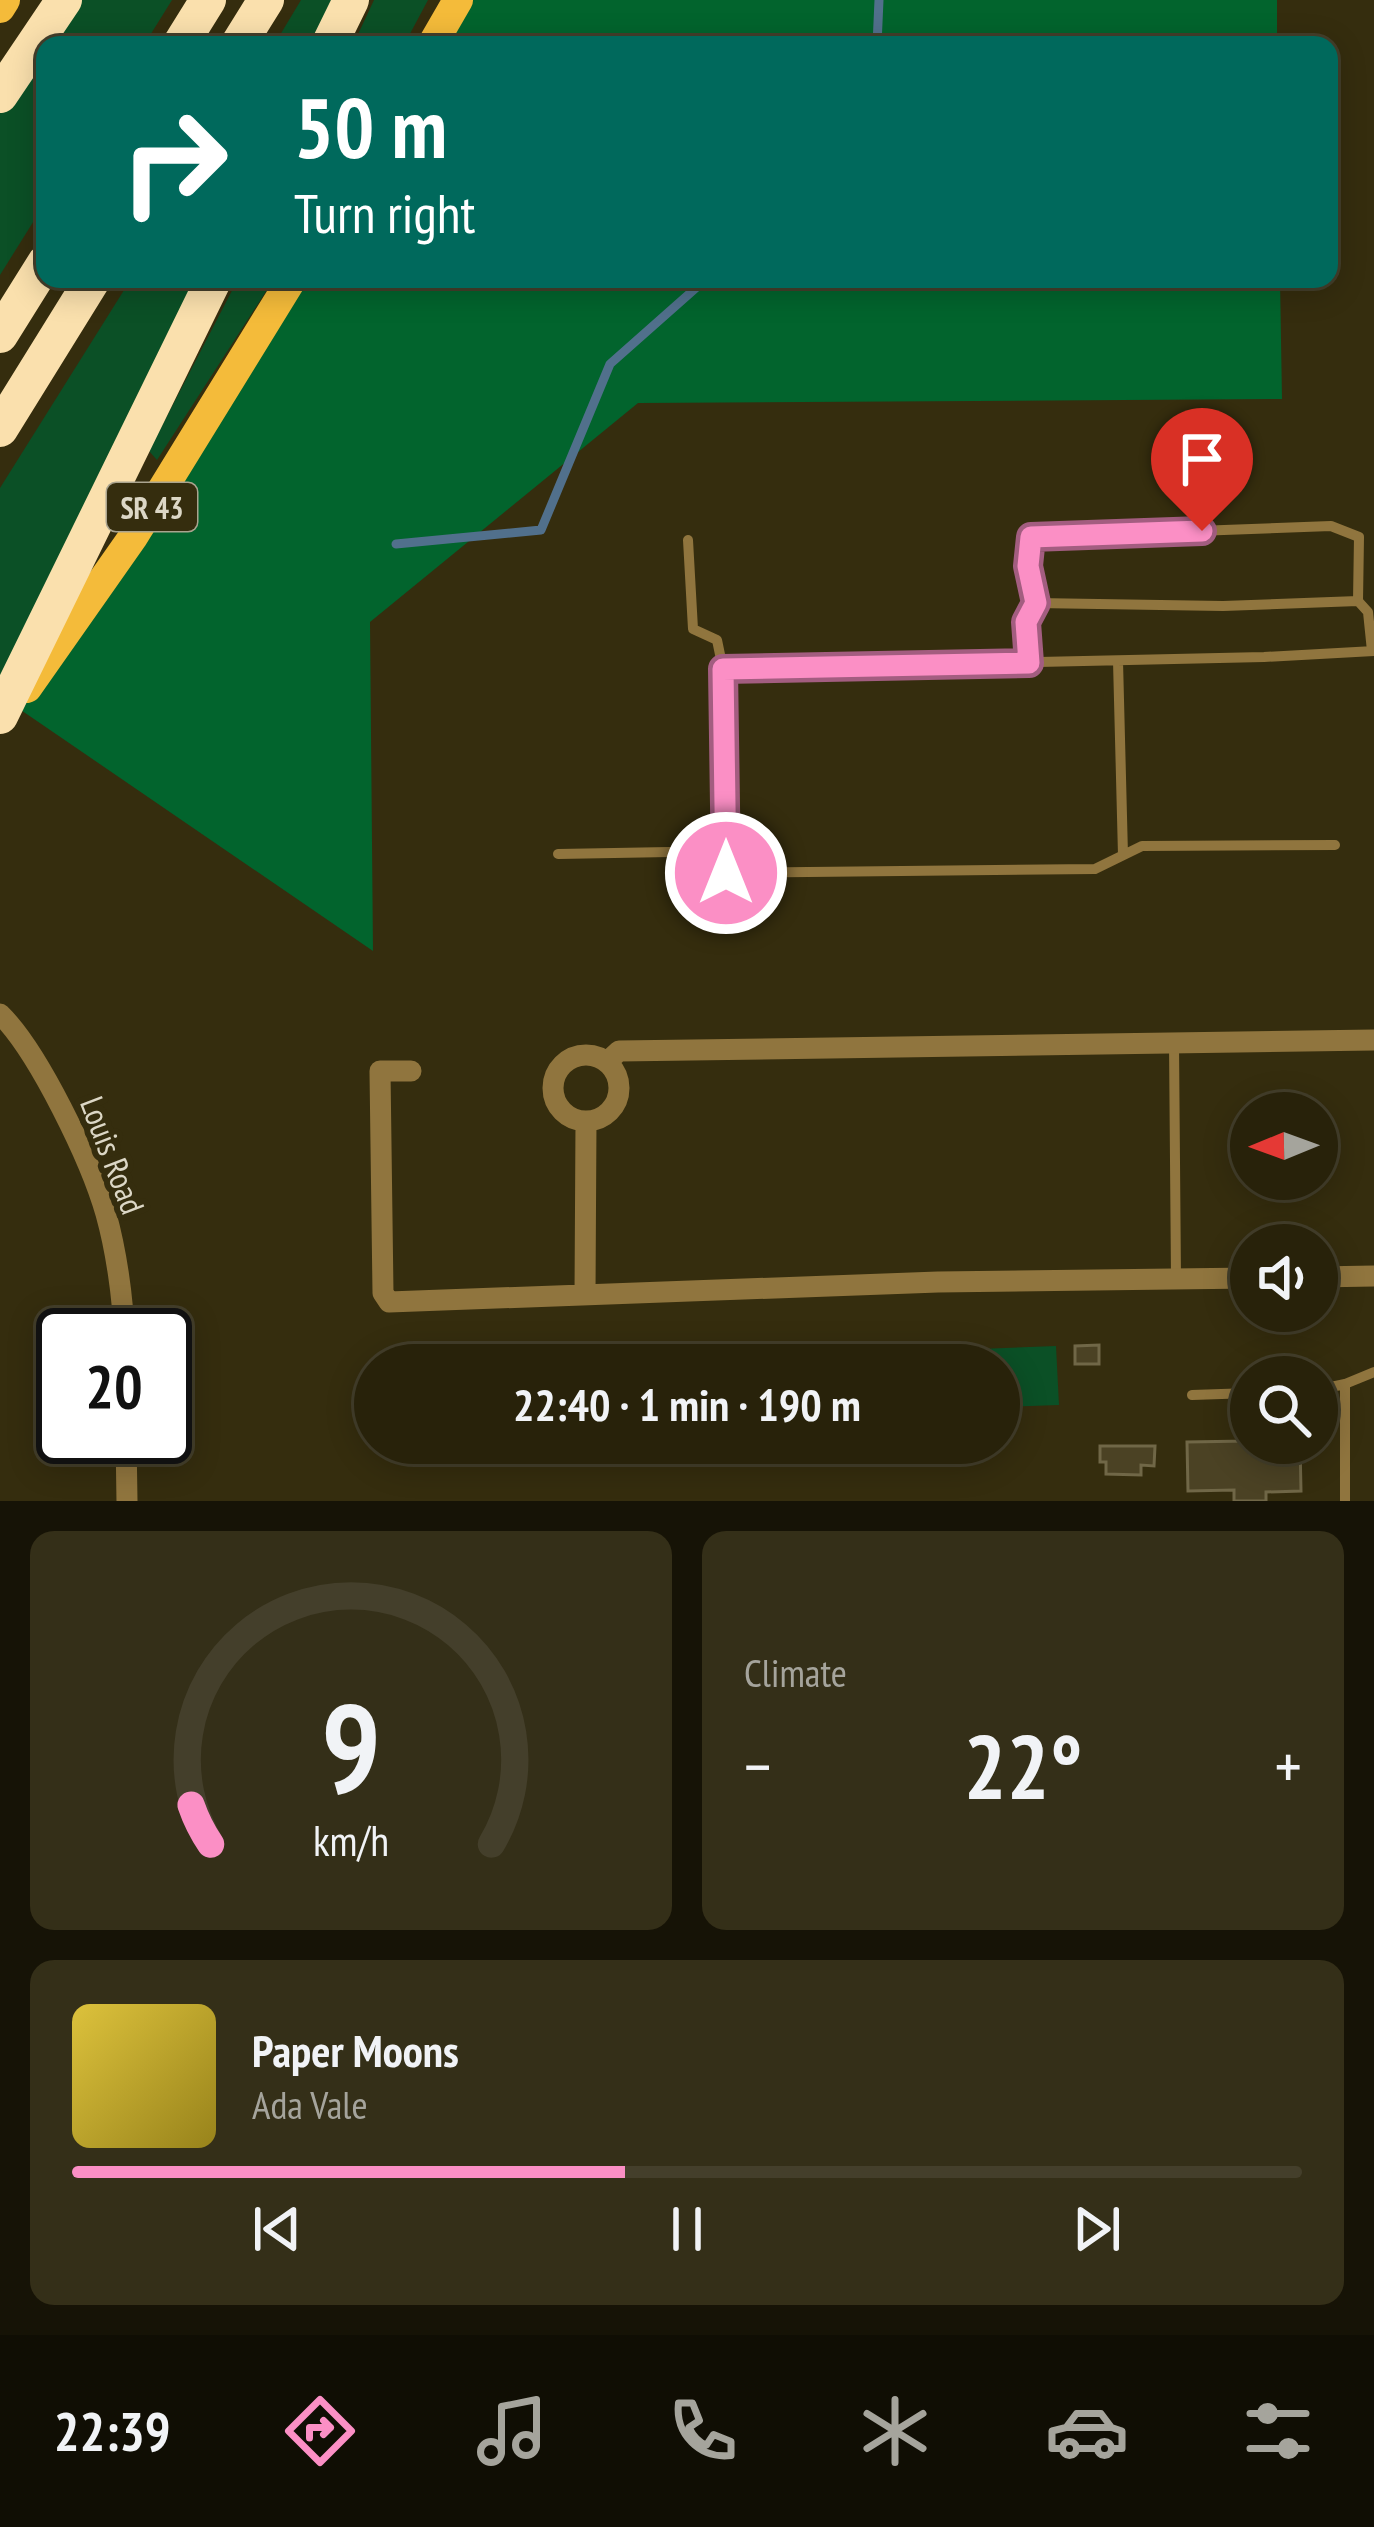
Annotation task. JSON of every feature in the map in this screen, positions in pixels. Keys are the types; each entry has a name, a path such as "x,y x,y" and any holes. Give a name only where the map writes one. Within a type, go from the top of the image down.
{"highway":[{"path":"40,36 64,0"},
{"path":"186,36 208,0"},
{"path":"244,36 266,0"},
{"path":"333,36 351,0"},
{"path":"0,95 36,42"},
{"path":"0,335 36,277"},
{"path":"0,429 87,288"},
{"path":"0,716 210,288"}],"main road":[{"path":"437,36 458,0"},
{"name":"SR 43","path":"0,727 133,537 286,288"}],"street":[{"name":"Louis Road","path":"0,1014 15,1029 60,1105 106,1213 120,1308"},
{"path":"607,1062 619,1051 1374,1040"},
{"path":"588,1054 607,1062 616,1073 617,1101 602,1118 586,1121 564,1113 555,1100 553,1084 570,1058 588,1054"},
{"path":"411,1071 380,1071 383,1294 389,1302 1230,1278"},
{"path":"585,1295 586,1121"},
{"path":"1338,1277 1374,1276"},
{"path":"126,1464 127,1501"}],"lane":[{"path":"1029,663 1026,622 1036,603 1028,566 1031,537 1330,526 1359,538 1358,602"},
{"path":"688,541 693,629 717,640 723,669 726,873 1095,869 1142,846 1335,845"},
{"path":"723,669 1373,651 1369,612 1358,602 1036,603"},
{"path":"1118,661 1124,855"},
{"path":"558,854 725,851"},
{"path":"1174,1043 1176,1279"},
{"path":"1338,1386 1374,1372"},
{"path":"1345,1384 1346,1501"},
{"path":"1192,1395 1230,1394"}],"green space":[{"path":"74,0 172,0 150,36 50,36"},
{"path":"301,0 333,0 315,36 279,36"},
{"path":"374,0 428,0 409,36 357,36"},
{"path":"458,0 1277,0 1277,36 437,36"},
{"path":"36,58 36,217 0,275 0,112"},
{"path":"125,288 190,288 0,682 0,488"},
{"path":"233,288 268,288 157,460 149,451"},
{"path":"286,288 1280,288 1282,399 638,403 370,622 373,951 15,706"},
{"path":"1056,1346 1059,1405 1020,1406 1020,1347"}],"building":[{"path":"1099,1345 1099,1364 1075,1364 1075,1346"},
{"path":"1230,1441 1230,1464 1300,1464 1301,1491 1266,1492 1266,1501 1234,1501 1234,1490 1188,1491 1187,1442"},
{"path":"1100,1446 1155,1446 1154,1466 1141,1465 1141,1475 1106,1474"}],"waterway":[{"path":"877,36 879,0"},
{"path":"396,544 541,530 610,364 696,288"}],"route":[{"path":"726,873 723,669 1029,663 1026,622 1036,603 1028,566 1031,537 1202,531"}]}
